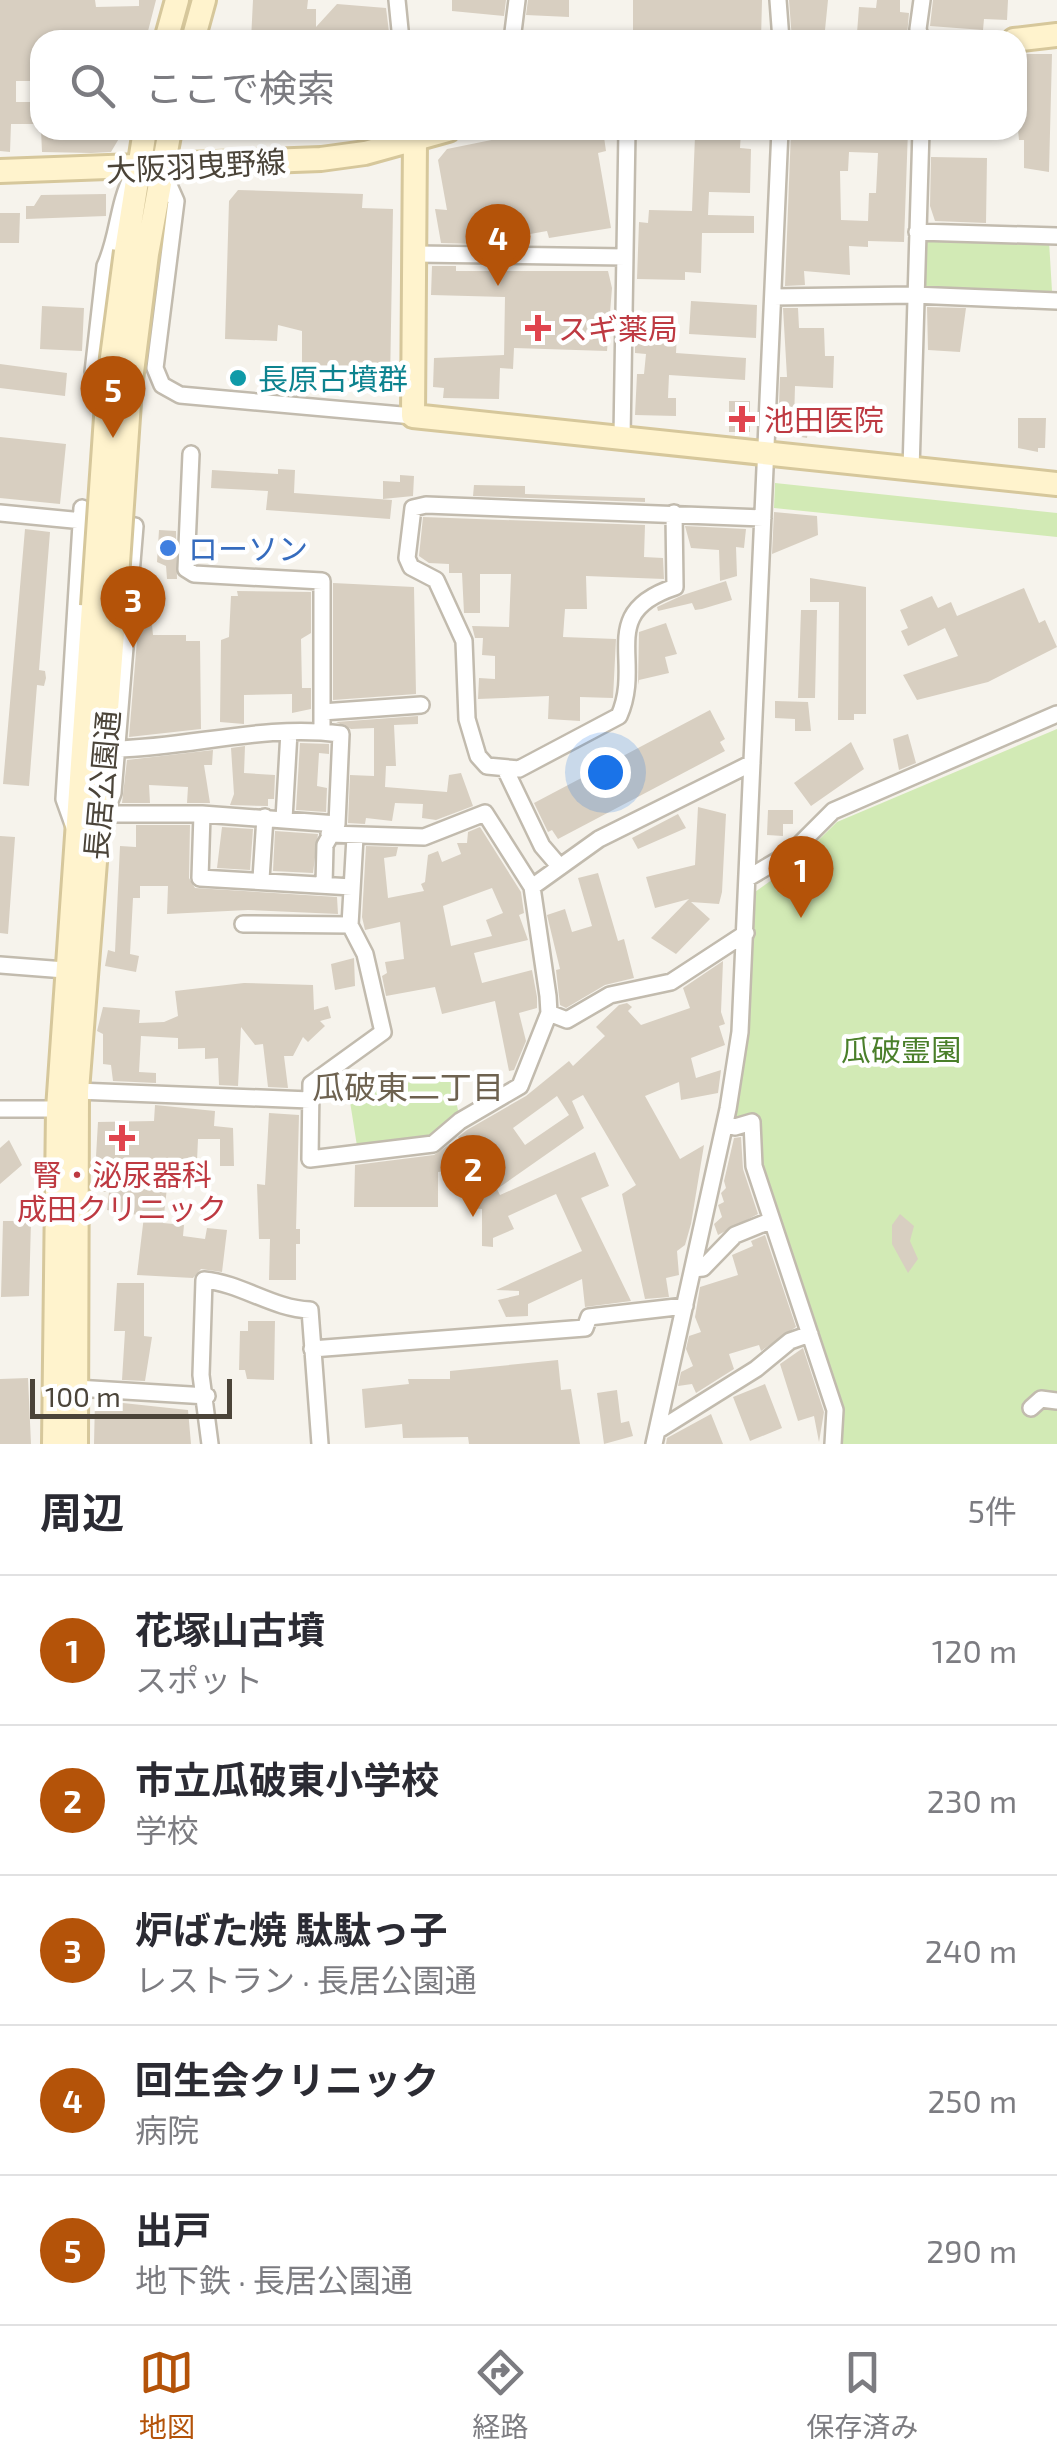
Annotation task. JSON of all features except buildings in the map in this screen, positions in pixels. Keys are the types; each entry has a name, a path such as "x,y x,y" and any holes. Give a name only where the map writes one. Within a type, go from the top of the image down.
{"main road":[{"path":"169,30 177,0"},
{"path":"196,30 204,0"},
{"path":"1027,39 1057,36"},
{"name":"長居公園通","path":"76,1444 77,1092 104,606 130,388 136,252 149,166 146,140"},
{"name":"長居公園通","path":"149,166 164,140"},
{"name":"大阪羽曳野線","path":"0,172 321,159 399,140"},
{"path":"420,140 413,416 1057,484"},
{"name":"長居公園通","path":"54,1444 58,1109 65,970 93,828"}],"street":[{"path":"397,0 400,30"},
{"path":"513,30 517,0"},
{"path":"778,0 780,30"},
{"path":"918,30 922,0"},
{"path":"622,437 627,140"},
{"path":"656,1438 725,1124 740,1032 780,140"},
{"path":"911,470 922,140"},
{"path":"154,368 130,375 93,372 105,266 112,251 119,200 149,166 176,201 154,368 162,384 180,395 413,416"},
{"path":"918,232 1057,236"},
{"path":"415,254 625,257"},
{"path":"773,297 914,295 1057,300"},
{"path":"190,454 186,569 194,574 322,581 322,731"},
{"path":"674,513 674,587 647,596 627,620 626,701 619,716 604,728 506,771 487,766 478,756 468,718 464,642 436,580 411,567 407,558 413,508 426,504 674,513 763,518"},
{"path":"0,513 81,515 134,526 113,794 93,828"},
{"path":"81,515 64,798 93,828"},
{"path":"322,712 422,705"},
{"path":"748,878 792,852 833,811 880,787 1057,714"},
{"path":"117,749 188,746 221,736 322,731 342,734 324,885"},
{"path":"284,819 289,732"},
{"path":"532,887 599,839 752,762"},
{"path":"506,771 542,846 560,867"},
{"path":"93,828 202,814 284,819 355,837 424,837 485,813 532,887 548,1013 520,1086 460,1121 433,1144 310,1159 311,1084 383,1032 366,954 350,924 355,837"},
{"path":"202,814 200,878 352,886"},
{"path":"261,879 265,817"},
{"path":"243,924 350,924"},
{"path":"548,1013 567,1020 610,995 671,982 746,933"},
{"path":"0,965 65,970"},
{"path":"77,1092 310,1100"},
{"path":"0,1109 58,1109"},
{"path":"725,1124 735,1127 752,1122 754,1166 835,1410 833,1444"},
{"path":"693,1269 703,1268 735,1236 772,1220"},
{"path":"210,1444 207,1396 201,1375 204,1280 230,1282 297,1310 310,1310 320,1444"},
{"path":"312,1350 585,1328 589,1317 684,1306"},
{"path":"656,1438 790,1341 810,1334"},
{"path":"76,1388 207,1396"},
{"path":"1030,1408 1041,1399 1057,1401"}],"green space":[{"path":"928,237 1049,241 1052,291 926,291 922,287 924,241"},
{"path":"775,483 1057,513 1057,537 774,508"},
{"name":"瓜破霊園","path":"1057,729 1057,1444 839,1444 759,1166 756,1119 732,1120 744,1064 755,892 794,864 837,822"},
{"path":"450,1078 459,1114 431,1140 357,1146 348,1089"}],"place":[{"name":"回生会クリニック","path":"498,286"},
{"name":"スギ薬局","path":"538,328"},
{"name":"長原古墳群","path":"238,378"},
{"name":"池田医院","path":"742,419"},
{"name":"出戸","path":"113,438"},
{"name":"ローソン","path":"168,548"},
{"name":"炉ばた焼 駄駄っ子","path":"133,648"},
{"name":"花塚山古墳","path":"801,918"},
{"name":"腎・泌尿器科 成田クリニック","path":"122,1138"},
{"name":"市立瓜破東小学校","path":"473,1217"}],"district":[{"name":"瓜破東二丁目","path":"408,1086"}]}
